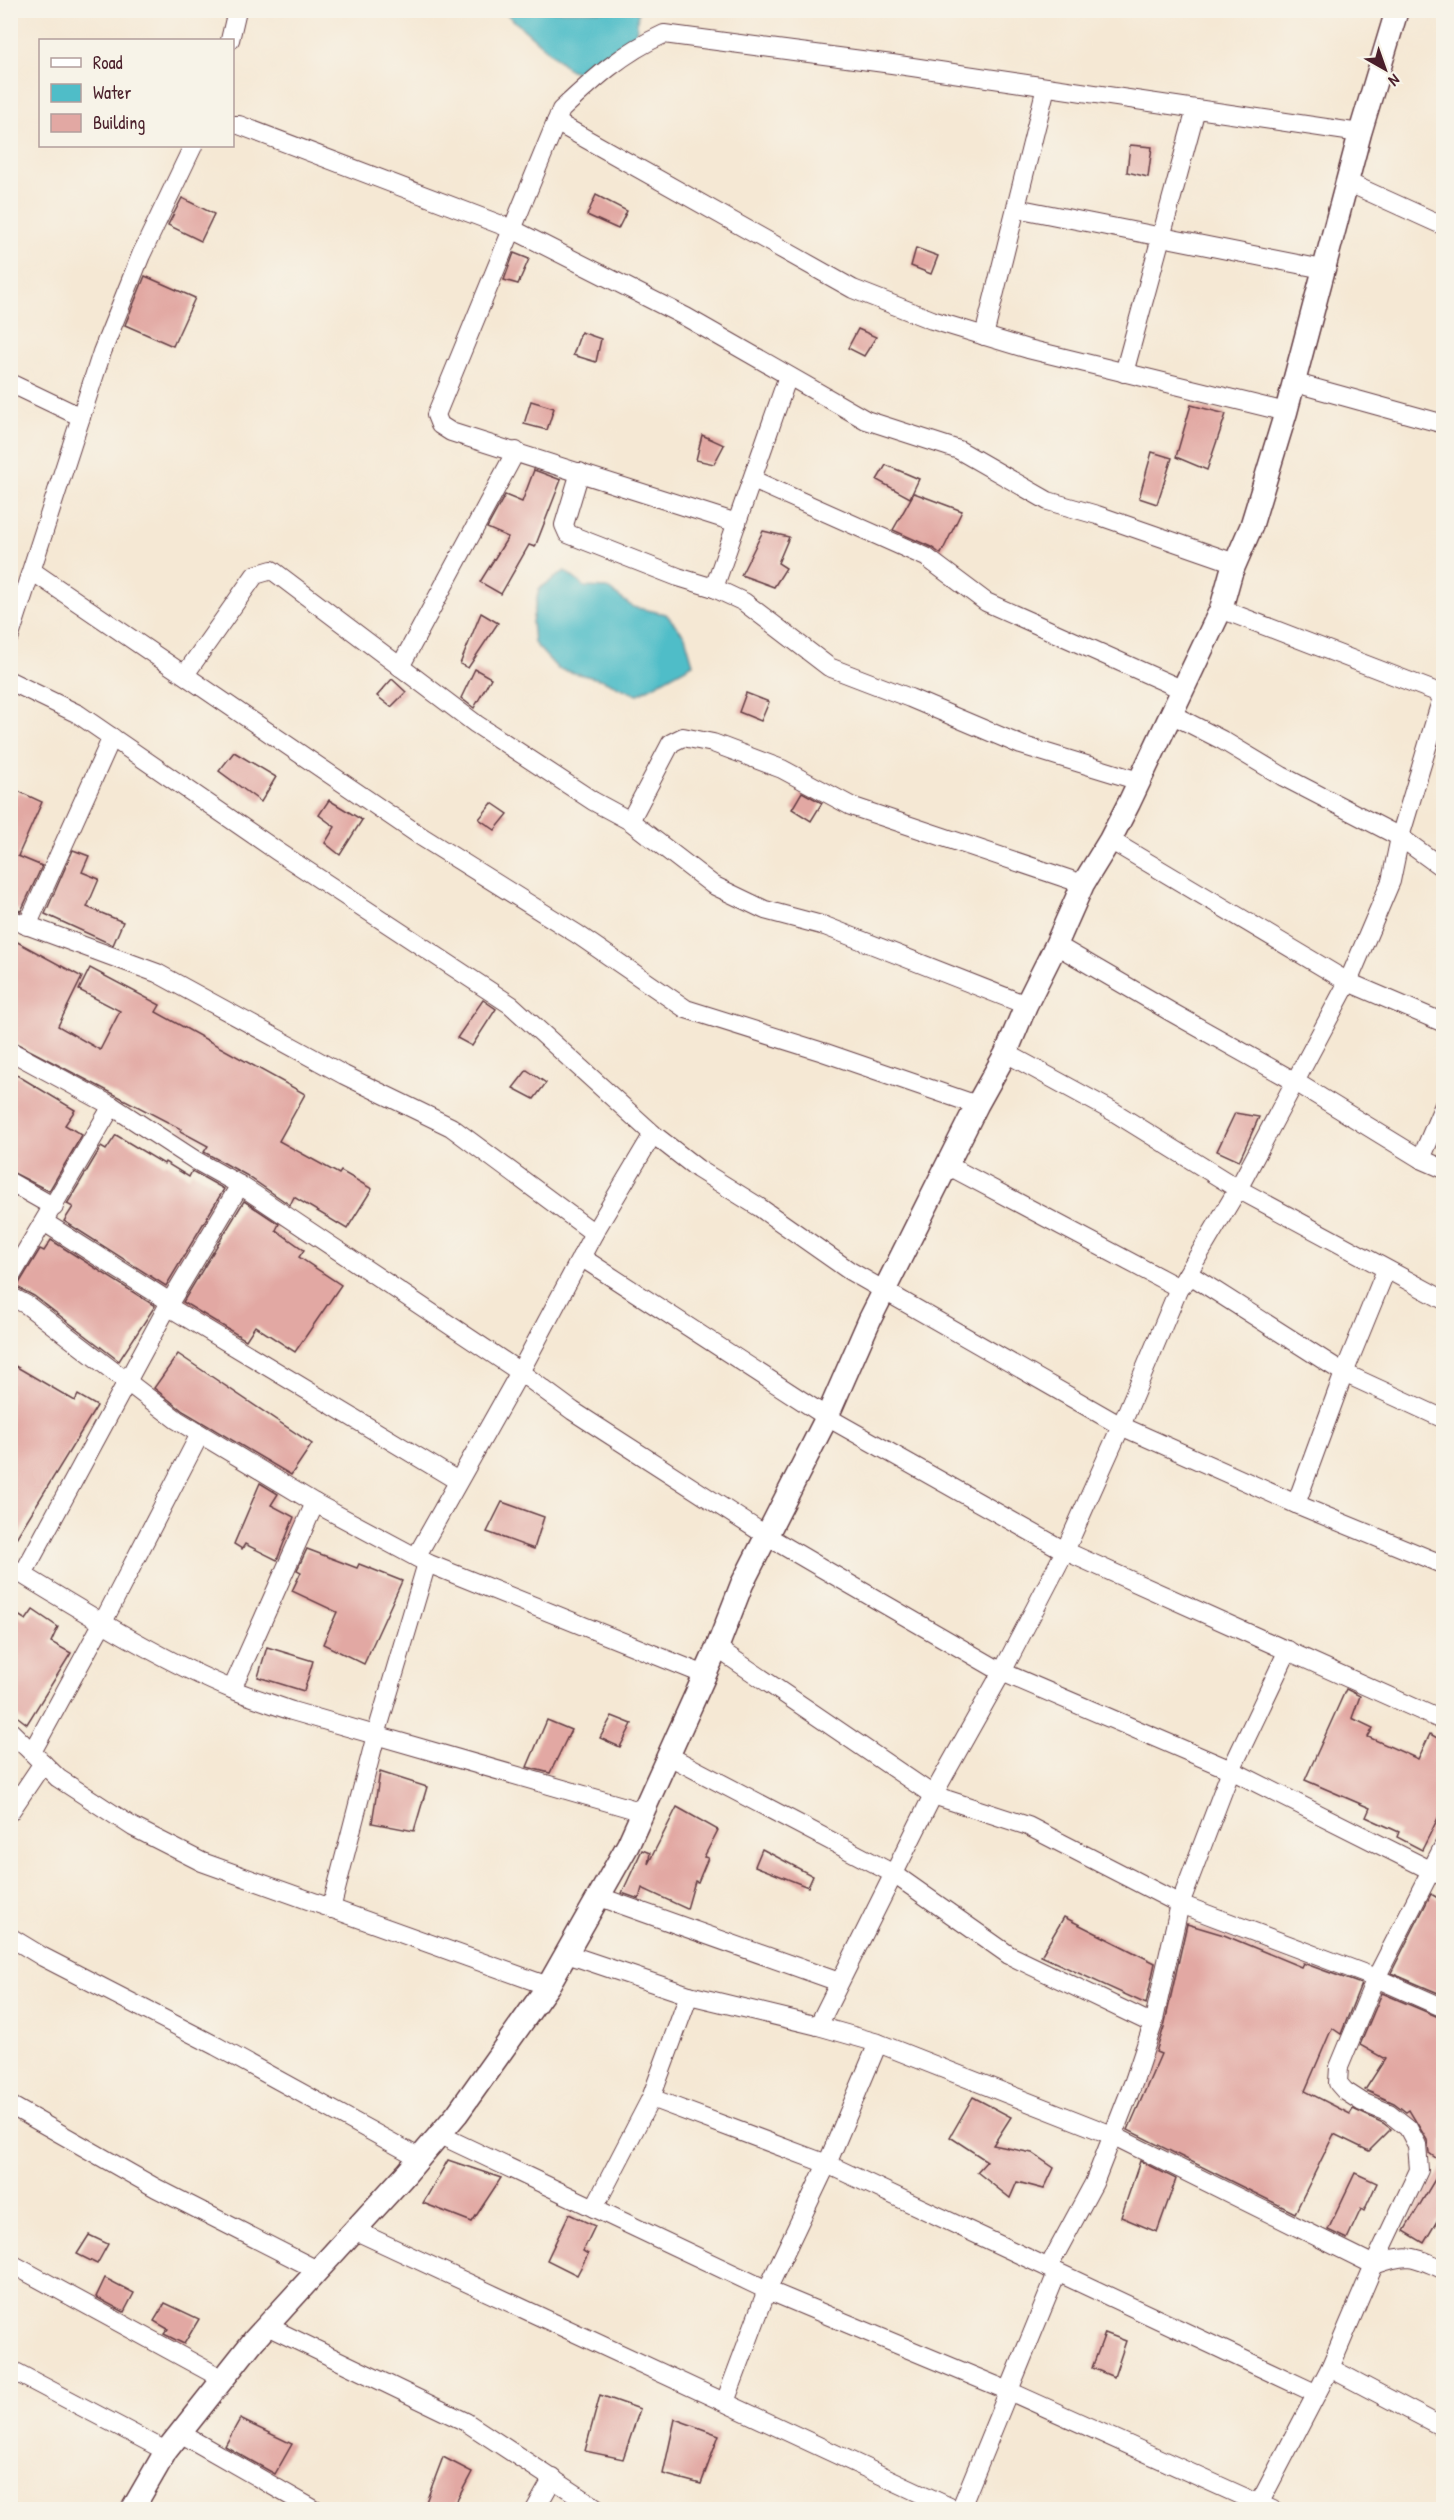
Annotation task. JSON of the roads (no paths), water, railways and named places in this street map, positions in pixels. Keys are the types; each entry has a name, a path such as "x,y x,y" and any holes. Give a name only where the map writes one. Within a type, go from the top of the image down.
{"street":[{"path":"230,39 237,10"},
{"path":"132,2510 166,2451 223,2379 267,2326 420,2158 457,2114 548,1986 600,1897 644,1812 717,1648 742,1584 827,1417 870,1319 946,1165 1006,1053 1083,884 1110,840 1221,609 1235,563 1251,527 1286,412 1292,382 1360,133 1397,10"},
{"path":"737,523 451,432 440,425 436,415 561,110 600,72 636,47 664,34 1360,133"},
{"path":"984,336 1046,87"},
{"path":"1124,373 1197,109"},
{"path":"556,122 853,288 932,320 1124,373 1286,412"},
{"path":"234,126 512,229 686,316 866,420 959,450 1048,501 1097,515 1235,563"},
{"path":"10,636 102,352 141,255 194,147"},
{"path":"1347,182 1443,226"},
{"path":"1016,208 1161,239 1323,269"},
{"path":"714,588 788,376"},
{"path":"1292,382 1443,424"},
{"path":"10,384 81,417"},
{"path":"400,667 516,451"},
{"path":"580,472 564,525 568,534 678,577 714,588 744,602 829,667 1022,745 1139,781"},
{"path":"753,480 926,557 987,602 1181,689"},
{"path":"186,674 255,575 272,570 476,724 593,801 630,821 713,885 765,910 825,926 1026,1005"},
{"path":"32,571 422,837 577,934 686,1009 823,1052 977,1105"},
{"path":"818,2026 933,1795 1002,1672 1065,1551 1179,1288 1238,1189 1348,982 1391,881 1400,837 1443,693 1221,609"},
{"path":"10,681 78,714 277,851 511,1005 653,1134 698,1168 759,1207 850,1271 1056,1391 1121,1426 1443,1565"},
{"path":"1171,714 1222,740 1282,776 1400,837 1443,869"},
{"path":"112,736 19,922 157,973 344,1075 451,1127 594,1233"},
{"path":"630,821 671,743 683,737 713,743 782,769 851,806 1083,884"},
{"path":"1110,840 1348,982 1443,1023"},
{"path":"1056,945 1294,1081 1421,1159 1443,1168"},
{"path":"10,1051 112,1106 195,1160 240,1185 520,1372 573,1410 767,1536 1002,1672 1231,1770 1437,1873"},
{"path":"1006,1053 1114,1113 1238,1189 1443,1300"},
{"path":"1421,1159 1443,1105"},
{"path":"10,1278 112,1106"},
{"path":"331,1909 422,1560 458,1481 520,1372 594,1233 653,1134"},
{"path":"946,1165 1179,1288"},
{"path":"10,1182 49,1215 169,1305 458,1481"},
{"path":"240,1185 169,1305 128,1382 17,1570 103,1622 185,1667 232,1689 292,1711 644,1812"},
{"path":"581,1257 827,1417 1065,1551 1443,1721"},
{"path":"1296,1503 1344,1373 1386,1270"},
{"path":"1179,1288 1192,1276 1344,1373 1443,1419"},
{"path":"10,1296 27,1305 177,1420 315,1503 422,1560 705,1675"},
{"path":"10,1812 103,1622 200,1434"},
{"path":"232,1689 315,1503"},
{"path":"717,1648 933,1795 1028,1826 1180,1904 1376,1978 1443,2008"},
{"path":"354,2230 958,2510 1009,2391 1052,2271 1094,2183 1134,2081 1153,2024 1180,1904 1231,1770 1288,1650"},
{"path":"10,1731 58,1778 133,1827 202,1862 548,1986"},
{"path":"669,1756 894,1874 1009,1955 1153,2024"},
{"path":"440,2135 767,2290 1009,2391 1266,2507 1315,2393 1330,2368 1374,2265 1419,2170 1417,2145 1408,2128 1389,2113 1362,2102 1338,2083 1339,2067 1376,1978 1437,1873 1443,1845"},
{"path":"600,1897 839,1982"},
{"path":"10,1937 420,2158"},
{"path":"567,1954 688,1995 878,2043 1113,2134 1374,2265 1397,2256 1418,2257 1443,2270"},
{"path":"594,2208 651,2098 688,1995"},
{"path":"724,2402 767,2290 827,2164 878,2043"},
{"path":"651,2098 827,2164 1315,2393"},
{"path":"10,2105 156,2188 317,2270"},
{"path":"10,2264 223,2379"},
{"path":"267,2326 466,2422 600,2510"},
{"path":"1330,2368 1443,2428"},
{"path":"10,2369 166,2451"},
{"path":"180,2433 315,2510"},
{"path":"535,2510 553,2478"}],"water":[{"path":"503,11 638,11 636,32 631,42 606,63 584,73 570,70"},
{"path":"565,571 585,587 607,588 633,607 666,614 685,636 693,664 637,695 603,680 558,669 534,643 532,622 539,589"}]}
